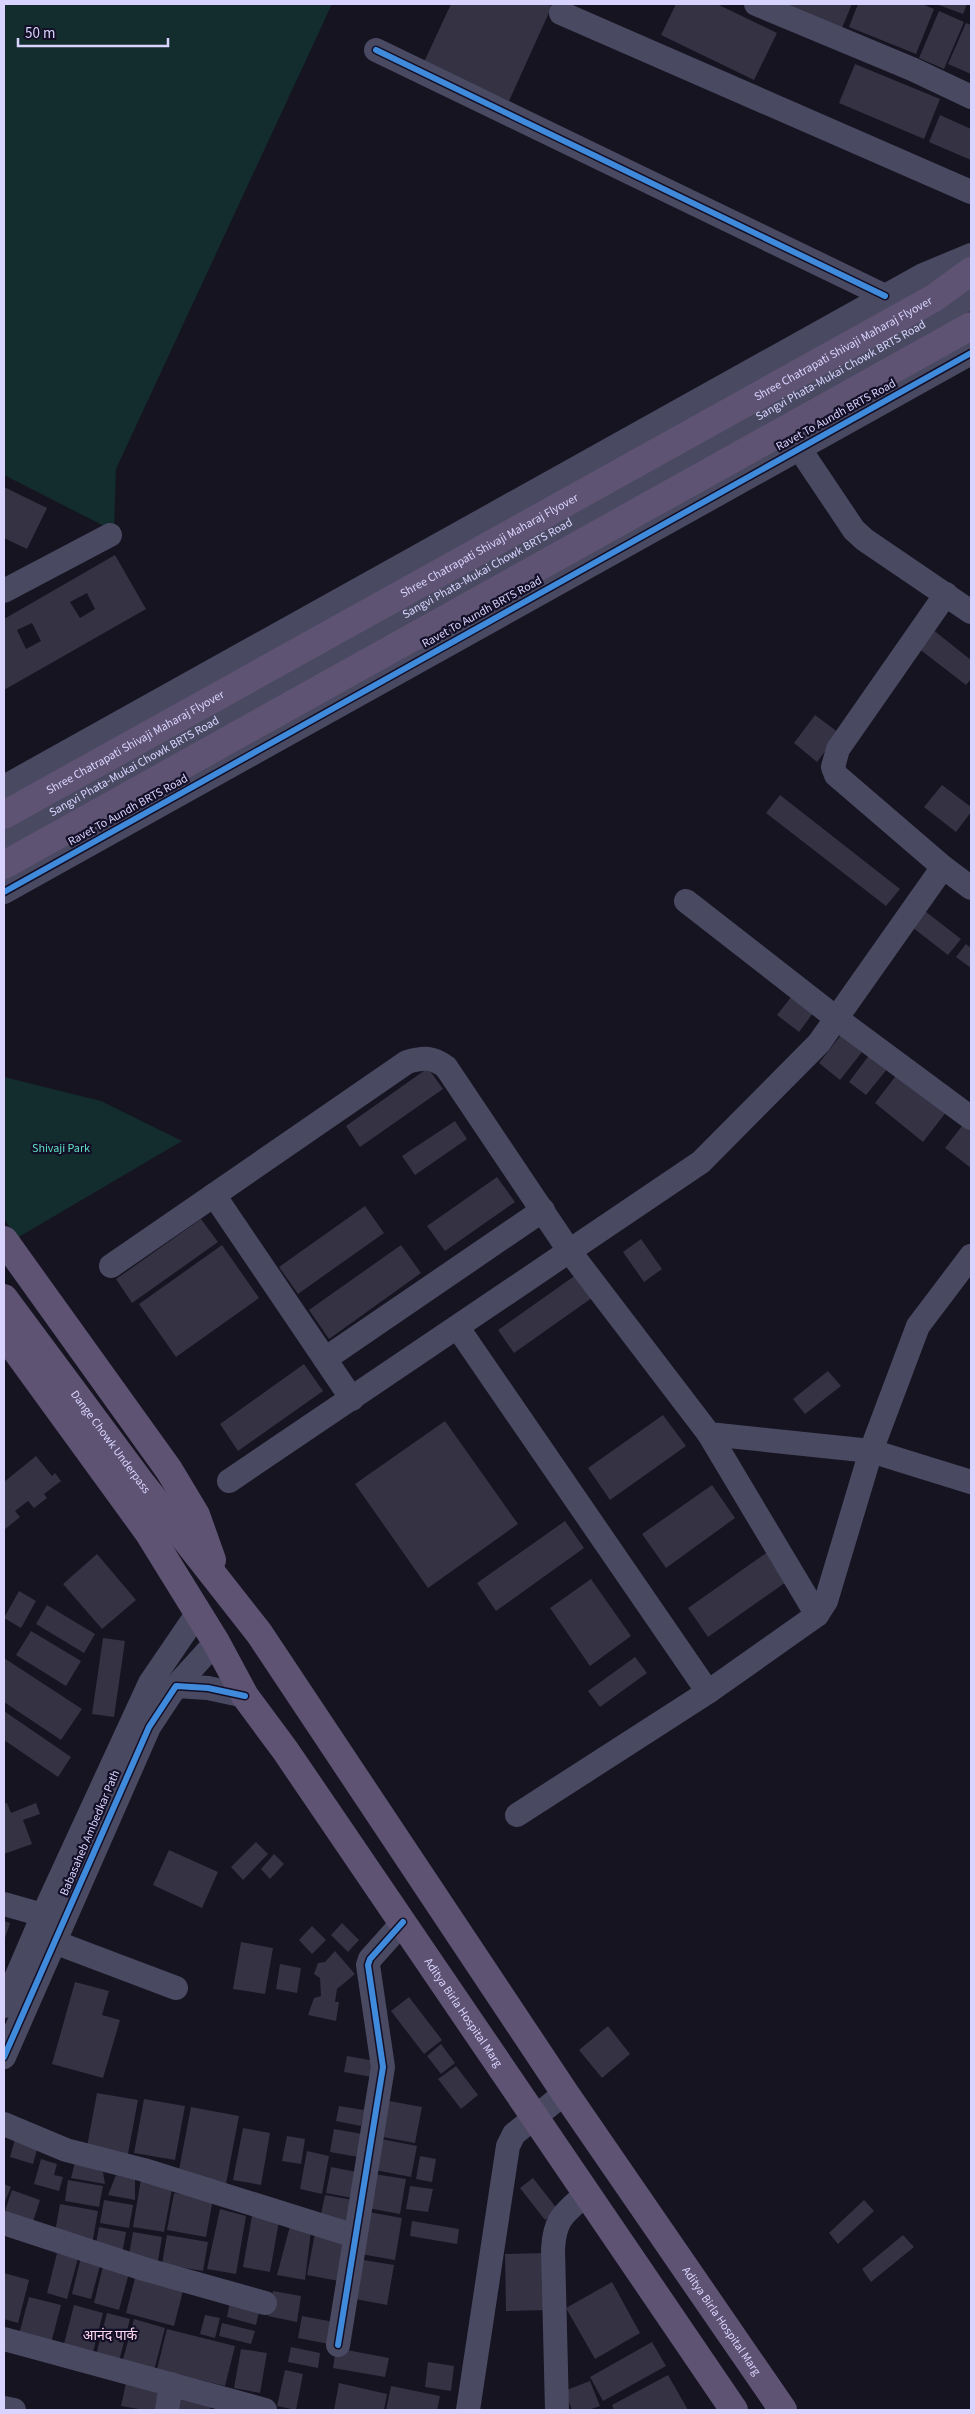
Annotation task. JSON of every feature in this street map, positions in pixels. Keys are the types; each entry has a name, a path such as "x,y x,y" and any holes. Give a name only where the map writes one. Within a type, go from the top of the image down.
{"main road":[{"name":"Shree Chatrapati Shivaji Maharaj Flyover","path":"4,815 934,298 971,271"},
{"path":"4,865 966,338"},
{"path":"4,1240 169,1470 196,1516 220,1583"},
{"name":"Dange Chowk Underpass","path":"4,1298 142,1484 259,1633"},
{"name":"Dange Chowk Underpass","path":"4,1334 148,1532 197,1614"},
{"path":"4,1361 114,1513 148,1532"},
{"name":"Aditya Birla Hospital Marg","path":"197,1614 216,1642 244,1696 286,1750 734,2410"},
{"name":"Aditya Birla Hospital Marg","path":"259,1633 565,2092 783,2410"}],"street":[{"path":"756,4 912,69 971,97"},
{"path":"561,13 971,192"},
{"path":"376,50 885,296"},
{"path":"4,787 923,275 971,255"},
{"name":"Sangvi Phata-Mukai Chowk BRTS Road","path":"4,839 971,297"},
{"name":"Ravet To Aundh BRTS Road","path":"4,892 799,448 966,338"},
{"path":"799,448 854,530 865,540 971,612"},
{"path":"4,591 110,535"},
{"path":"946,594 838,749 833,767 836,775 942,867 971,888"},
{"path":"229,1481 701,1162 810,1053 942,867"},
{"path":"686,901 836,1018 971,1118"},
{"path":"111,1266 408,1062 421,1058 435,1058 446,1067 570,1252 709,1434 817,1615"},
{"path":"214,1195 352,1399"},
{"path":"326,1359 543,1210"},
{"path":"518,1815 708,1692 817,1615 826,1601 871,1451 918,1326 971,1256"},
{"path":"458,1328 708,1692"},
{"path":"709,1434 871,1451 971,1482"},
{"name":"Babasaheb Ambedkar Path","path":"4,2057 44,1930 150,1684 197,1614"},
{"name":"Babasaheb Ambedkar Path","path":"4,2006 149,1727 176,1686 216,1642"},
{"path":"176,1686 208,1688 244,1696"},
{"path":"4,1904 44,1930 176,1988"},
{"path":"338,2345 354,2236 383,2067 368,1965 370,1959 403,1922"},
{"path":"468,2410 504,2160 514,2134 565,2092"},
{"path":"4,2124 66,2150 144,2170 354,2236"},
{"path":"557,2410 554,2230 561,2217 587,2193"},
{"path":"4,2223 144,2269 264,2303"},
{"path":"4,2339 260,2410"},
{"path":"167,2410 171,2384"},
{"path":"4,2408 14,2410"}],"green space":[{"path":"4,4 332,4 116,469 114,531 4,475"},
{"name":"Shivaji Park","path":"4,1077 101,1101 182,1141 17,1238 4,1219"}],"building":[{"path":"451,4 547,4 552,6 509,101 424,62"},
{"path":"676,4 717,4 777,33 754,80 661,35"},
{"path":"776,4 852,4 841,30"},
{"path":"858,4 922,4 934,9 916,54 849,27"},
{"path":"936,4 967,4 963,14"},
{"path":"939,11 964,22 944,69 919,58"},
{"path":"966,23 971,25 971,74 948,64"},
{"path":"855,64 940,99 924,139 839,103"},
{"path":"940,115 971,129 971,160 929,142"},
{"path":"4,487 47,508 27,549 4,538"},
{"path":"115,555 146,609 4,690 4,619","holes":["87,593 95,609 80,618 70,602","32,623 41,641 26,649 17,630"]},
{"path":"932,629 971,660 971,679 966,685 918,648"},
{"path":"815,715 839,733 817,762 794,743"},
{"path":"942,785 971,807 971,812 956,832 924,807"},
{"path":"780,795 900,889 886,906 766,813"},
{"path":"921,908 961,939 948,955 908,924"},
{"path":"966,944 971,948 971,968 956,957"},
{"path":"795,992 816,1009 799,1032 777,1015"},
{"path":"841,1035 862,1052 840,1080 819,1063"},
{"path":"870,1054 888,1068 866,1095 849,1082"},
{"path":"428,1068 443,1089 360,1147 346,1126"},
{"path":"898,1073 947,1111 923,1142 875,1103"},
{"path":"455,1121 467,1139 415,1175 402,1156"},
{"path":"965,1122 971,1127 971,1168 945,1148"},
{"path":"497,1177 515,1202 445,1251 427,1226"},
{"path":"365,1206 384,1233 298,1294 279,1267"},
{"path":"201,1219 218,1242 132,1303 116,1279"},
{"path":"641,1239 662,1269 644,1282 623,1252"},
{"path":"222,1245 259,1298 176,1357 139,1304"},
{"path":"401,1245 421,1273 329,1339 309,1310"},
{"path":"580,1272 596,1295 514,1353 498,1330"},
{"path":"304,1364 323,1391 238,1451 220,1424"},
{"path":"828,1371 841,1386 805,1414 793,1399"},
{"path":"663,1415 686,1446 610,1500 588,1468"},
{"path":"445,1421 518,1524 428,1588 355,1484"},
{"path":"36,1456 52,1476 55,1473 61,1481 44,1494 47,1498 34,1508 28,1501 15,1511 20,1517 4,1530 4,1482"},
{"path":"712,1485 735,1518 666,1568 642,1534"},
{"path":"565,1521 584,1548 496,1611 477,1583"},
{"path":"769,1551 789,1580 708,1637 688,1608"},
{"path":"97,1554 136,1600 102,1629 63,1584"},
{"path":"591,1579 631,1636 590,1666 550,1608"},
{"path":"19,1591 36,1601 21,1628 4,1618"},
{"path":"47,1605 95,1634 84,1653 36,1624"},
{"path":"31,1631 81,1661 66,1686 16,1655"},
{"path":"103,1638 125,1641 114,1717 92,1714"},
{"path":"635,1657 647,1673 600,1707 588,1691"},
{"path":"4,1658 82,1709 61,1740 4,1702"},
{"path":"4,1711 71,1757 58,1777 4,1740"},
{"path":"7,1803 11,1813 36,1803 40,1814 23,1820 32,1844 4,1854 4,1804"},
{"path":"256,1842 268,1854 243,1880 231,1867"},
{"path":"169,1850 218,1872 202,1908 153,1885"},
{"path":"274,1854 284,1864 270,1879 261,1869"},
{"path":"4,1921 10,1923 4,1941"},
{"path":"342,1923 359,1940 348,1952 331,1935"},
{"path":"312,1926 326,1940 312,1954 299,1940"},
{"path":"241,1942 273,1948 265,1994 233,1989"},
{"path":"335,1951 355,1974 337,1989 335,2002 339,2002 336,2021 308,2015 314,1998 321,1996 320,1978 314,1974 318,1963 325,1962"},
{"path":"280,1964 301,1968 297,1993 276,1989"},
{"path":"75,1982 109,1991 102,2015 120,2020 103,2078 52,2064"},
{"path":"409,1997 442,2040 424,2054 391,2011"},
{"path":"608,2026 630,2054 602,2078 579,2050"},
{"path":"441,2044 455,2063 441,2074 427,2056"},
{"path":"347,2056 375,2061 372,2077 344,2072"},
{"path":"456,2066 478,2095 461,2109 438,2079"},
{"path":"97,2093 138,2100 127,2159 86,2152"},
{"path":"144,2099 185,2106 175,2160 134,2153"},
{"path":"384,2100 422,2107 415,2143 377,2136"},
{"path":"339,2106 364,2110 361,2126 336,2121"},
{"path":"191,2107 239,2116 226,2184 178,2175"},
{"path":"243,2128 270,2133 261,2185 233,2180"},
{"path":"334,2129 368,2135 364,2158 330,2152"},
{"path":"287,2136 305,2139 301,2164 282,2161"},
{"path":"376,2138 417,2146 411,2177 370,2169"},
{"path":"15,2139 38,2146 33,2164 10,2157"},
{"path":"307,2151 329,2156 322,2194 300,2189"},
{"path":"420,2156 436,2159 432,2182 416,2179"},
{"path":"41,2159 57,2164 54,2175 63,2177 59,2191 34,2184"},
{"path":"75,2162 103,2172 105,2184 71,2178"},
{"path":"331,2167 362,2173 358,2199 326,2193"},
{"path":"368,2173 406,2179 400,2214 362,2207"},
{"path":"116,2175 135,2179 135,2200 108,2195"},
{"path":"533,2178 558,2210 545,2220 520,2188"},
{"path":"141,2179 173,2184 164,2232 133,2227"},
{"path":"68,2180 103,2186 99,2207 65,2201"},
{"path":"4,2184 11,2187 4,2204"},
{"path":"410,2186 433,2189 428,2212 406,2209"},
{"path":"12,2190 40,2200 31,2228 4,2214"},
{"path":"174,2193 213,2199 206,2237 167,2230"},
{"path":"325,2195 353,2200 348,2229 319,2224"},
{"path":"104,2200 133,2205 129,2228 100,2223"},
{"path":"864,2200 874,2211 838,2244 829,2233"},
{"path":"60,2204 98,2211 92,2244 54,2238"},
{"path":"220,2209 246,2216 236,2274 207,2269"},
{"path":"363,2211 402,2218 395,2260 355,2253"},
{"path":"252,2216 279,2221 270,2272 243,2267"},
{"path":"412,2221 459,2229 457,2244 410,2236"},
{"path":"290,2226 311,2231 305,2280 277,2275"},
{"path":"99,2227 126,2232 122,2254 95,2249"},
{"path":"133,2232 162,2237 158,2261 129,2255"},
{"path":"315,2233 351,2240 344,2282 307,2275"},
{"path":"167,2235 208,2242 203,2271 162,2264"},
{"path":"903,2235 914,2247 871,2282 862,2269"},
{"path":"57,2253 78,2258 67,2299 47,2293"},
{"path":"544,2253 546,2310 506,2311 505,2254"},
{"path":"81,2257 101,2262 91,2299 72,2294"},
{"path":"357,2259 394,2265 387,2305 350,2298"},
{"path":"104,2262 130,2269 119,2310 94,2303"},
{"path":"4,2273 29,2280 18,2323 4,2319"},
{"path":"136,2274 184,2287 174,2326 126,2313"},
{"path":"612,2282 640,2333 595,2359 566,2308"},
{"path":"273,2291 301,2296 297,2322 268,2316"},
{"path":"29,2297 61,2305 50,2347 18,2338"},
{"path":"230,2301 260,2308 256,2325 227,2317"},
{"path":"74,2305 103,2313 92,2356 63,2348"},
{"path":"107,2313 130,2319 118,2365 95,2359"},
{"path":"205,2315 220,2318 215,2338 200,2334"},
{"path":"302,2316 334,2322 329,2344 298,2338"},
{"path":"134,2319 165,2328 154,2371 122,2363"},
{"path":"222,2323 255,2331 251,2344 219,2336"},
{"path":"167,2329 235,2346 225,2386 157,2369"},
{"path":"652,2342 666,2366 603,2401 590,2377"},
{"path":"291,2347 320,2353 318,2368 288,2362"},
{"path":"336,2348 389,2358 385,2377 333,2368"},
{"path":"241,2349 267,2353 260,2393 234,2388"},
{"path":"428,2362 454,2366 451,2391 425,2387"},
{"path":"285,2370 303,2374 296,2410 277,2406"},
{"path":"668,2375 688,2410 614,2410 612,2405"},
{"path":"590,2381 600,2406 588,2410 572,2410 564,2391"},
{"path":"126,2383 166,2390 163,2410 145,2410 121,2406"},
{"path":"339,2383 387,2394 384,2410 334,2410"},
{"path":"391,2386 440,2396 437,2410 386,2410"},
{"path":"177,2393 212,2400 210,2410 174,2410"}],"cycle path":[{"path":"376,50 885,296"},
{"path":"4,892 971,353"},
{"path":"4,2057 149,1727 176,1686 208,1688 245,1696"},
{"path":"338,2345 383,2067 368,1965 370,1959 403,1922"}],"district":[{"name":"आनंद पार्क","path":"110,2336"}]}
